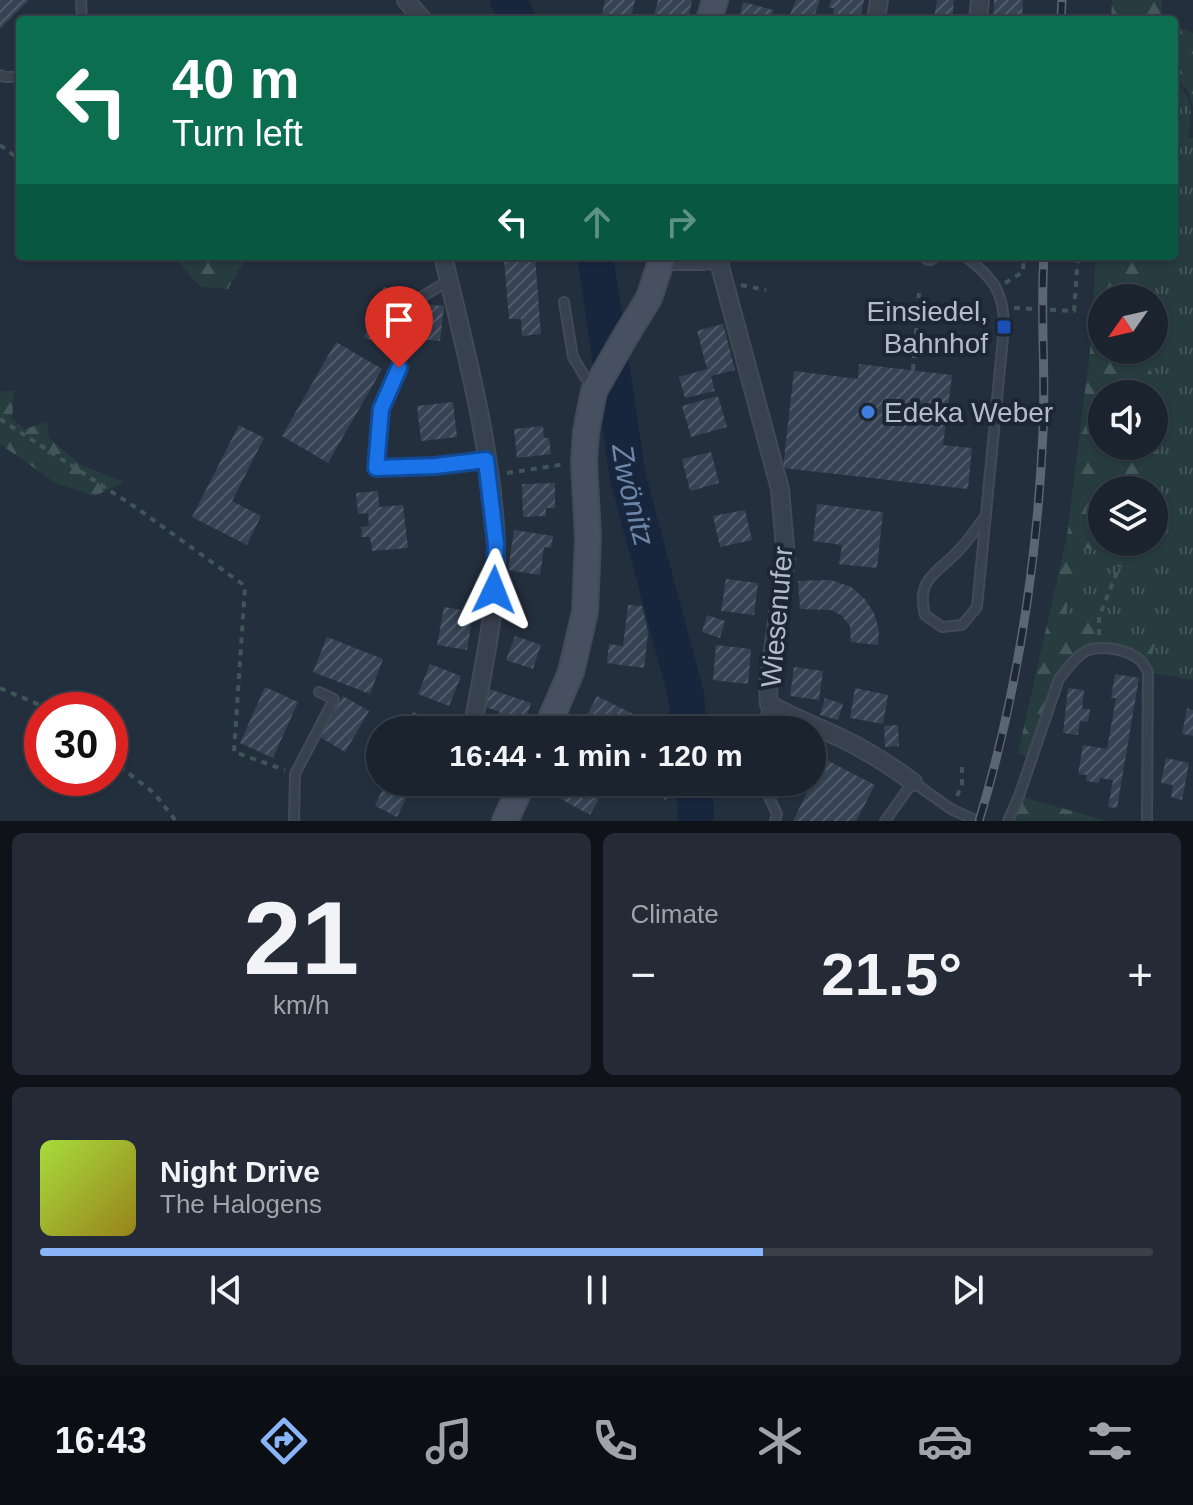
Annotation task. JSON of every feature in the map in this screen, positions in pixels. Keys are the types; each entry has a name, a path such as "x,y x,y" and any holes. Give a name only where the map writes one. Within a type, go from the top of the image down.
{"main road":[{"path":"552,716 571,672 585,612 588,537 584,462 594,391 649,298 661,260"},
{"path":"505,821 514,796"}],"street":[{"path":"406,0 420,16"},
{"path":"444,260 486,460 496,544 493,613 475,716"},
{"name":"Wiesenufer","path":"689,260 710,260"},
{"name":"Wiesenufer","path":"726,260 780,489 786,559 768,686 769,704 792,718 844,739 889,764 913,782"}],"lane":[{"path":"970,260 997,287 1004,308 1004,327 977,607 962,625 942,627 925,615 921,599 927,580 961,548 985,517"},
{"path":"449,280 423,296 412,319 399,368 381,409 376,468 486,460"},
{"path":"564,302 573,357 594,391"},
{"path":"1008,821 1059,679 1085,651 1101,647 1120,650 1141,661 1148,672 1147,821"},
{"path":"294,821 295,774 334,699 319,692"},
{"path":"766,716 769,704"},
{"path":"885,821 913,782"},
{"name":"Wiesenufer","path":"913,782 951,809 977,821"},
{"path":"769,796 777,814 775,821"}],"path":[{"path":"997,287 1023,272 1024,260"},
{"path":"1004,308 1074,311 1078,260"},
{"path":"913,370 919,293"},
{"path":"0,419 135,507 245,586 234,752 295,774"},
{"path":"523,470 584,462"},
{"path":"1101,647 1099,617 1120,565"},
{"path":"0,688 24,698"},
{"path":"951,809 962,785 962,766"},
{"path":"128,773 154,793 176,821"}],"green space":[{"path":"1112,0 1162,0 1162,16 1111,16"},
{"path":"1178,27 1193,33 1193,106 1187,89 1178,83"},
{"path":"1178,85 1188,99 1191,119 1188,137 1193,138 1193,680 1148,672 1155,645 1064,615 1082,547 1088,548 1088,556 1168,556 1168,476 1151,476 1156,460 1168,460 1168,380 1156,380 1146,364 1168,364 1168,284 1145,284 1146,260 1178,260"},
{"path":"176,260 245,260 228,289 201,287"},
{"path":"1096,260 1146,260 1145,284 1094,284"},
{"path":"1088,364 1146,364 1156,380 1088,380 1088,460 1156,460 1151,476 1088,476 1088,549 1082,548 1065,615 1155,644 1148,672 1129,654 1085,652 1059,679 1032,759 1018,753 1067,536"},
{"path":"14,390 12,419 25,429 47,422 49,438 81,465 124,482 95,496 57,484 0,444 0,392"},
{"path":"1019,796 1107,821 1008,821"}],"building":[{"path":"0,0 29,0 0,29"},
{"path":"605,0 635,0 631,16 602,16"},
{"path":"658,0 692,0 689,16 654,16"},
{"path":"796,0 820,0 814,16 790,16"},
{"path":"831,0 864,0 861,16 833,16 834,8 829,8"},
{"path":"937,0 954,0 952,16 935,16"},
{"path":"994,0 1023,0 1022,16 993,16"},
{"path":"743,2 773,10 772,16 740,16"},
{"path":"504,260 535,260 541,334 522,336 521,319 509,319"},
{"path":"384,287 405,294 383,346 364,337"},
{"path":"423,304 444,306 440,341 419,339"},
{"path":"723,324 735,370 711,376 715,391 685,398 679,377 707,369 697,331"},
{"path":"336,342 382,369 328,463 282,436"},
{"name":"Edeka Weber","path":"859,364 952,375 943,445 972,448 968,489 783,468 794,371 858,379"},
{"path":"718,396 727,427 691,437 682,406"},
{"path":"453,402 457,437 421,441 417,406"},
{"path":"239,425 264,438 232,501 261,516 247,545 192,517"},
{"path":"543,426 544,438 549,438 551,454 517,458 514,429"},
{"path":"711,452 719,483 690,491 682,459"},
{"path":"555,483 555,508 546,508 546,516 523,517 522,484"},
{"path":"378,491 379,507 403,505 408,548 372,551 370,537 362,537 361,527 369,526 368,513 358,514 356,493"},
{"path":"817,504 883,512 877,568 839,564 842,545 813,541"},
{"path":"745,510 752,540 720,547 713,516"},
{"path":"514,530 553,536 551,548 544,547 540,575 508,570"},
{"path":"726,579 758,583 754,615 721,611"},
{"path":"831,580 851,587 864,598 874,613 879,630 878,645 851,642 850,626 841,615 831,610 800,609 798,581"},
{"path":"628,605 642,606 648,632 644,668 607,663 609,644 623,646"},
{"path":"444,607 473,612 467,650 437,645"},
{"path":"707,615 725,621 720,638 702,632"},
{"path":"515,636 541,645 533,669 506,660"},
{"path":"327,637 383,659 370,694 313,672"},
{"path":"716,645 751,649 748,684 713,680"},
{"path":"430,664 461,676 449,706 418,694"},
{"path":"794,667 823,671 819,700 790,696"},
{"path":"1115,674 1139,678 1117,808 1108,807 1113,780 1100,778 1099,783 1086,781 1087,775 1078,774 1083,745 1107,749 1116,698 1111,698"},
{"path":"265,687 298,702 273,758 240,743"},
{"path":"486,688 531,703 527,716 498,716 500,712 480,705"},
{"path":"855,688 888,695 883,724 850,718"},
{"path":"1068,688 1084,690 1082,709 1090,709 1088,722 1080,721 1078,735 1063,733"},
{"path":"343,696 369,711 345,752 320,737"},
{"path":"597,696 633,714 632,716 587,716"},
{"path":"825,698 843,704 838,720 820,715"},
{"path":"1187,708 1193,710 1193,736 1182,734"},
{"path":"898,725 899,746 885,747 884,726"},
{"path":"1166,758 1189,763 1182,800 1171,797 1173,785 1161,783"},
{"path":"826,760 875,785 856,821 793,821 806,796 826,796"},
{"path":"380,796 407,796 397,817 375,806"},
{"path":"555,796 600,796 590,815"}],"waterway":[{"name":"Zwönitz","path":"508,0 516,16"},
{"name":"Zwönitz","path":"596,260 628,478 686,695 688,716"},
{"name":"Zwönitz","path":"695,796 695,821"}],"railway":[{"path":"1061,16 1062,0"},
{"path":"979,821 1014,677 1036,531 1044,410 1044,260"}],"place":[{"name":"Einsiedel, Bahnhof","path":"1004,327"},
{"name":"Edeka Weber","path":"868,412"}],"route":[{"path":"399,368 381,409 376,468 486,460 496,544 494,590"}]}
